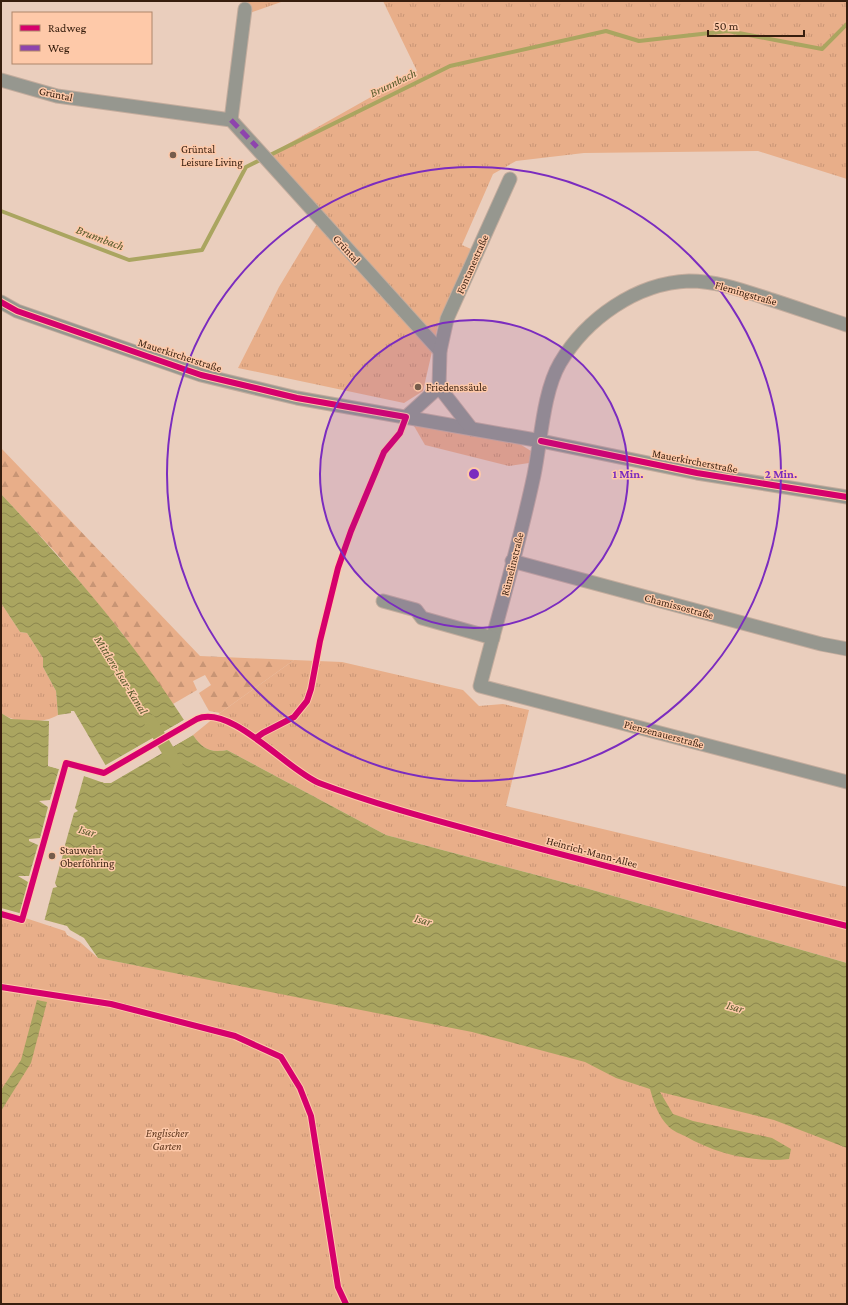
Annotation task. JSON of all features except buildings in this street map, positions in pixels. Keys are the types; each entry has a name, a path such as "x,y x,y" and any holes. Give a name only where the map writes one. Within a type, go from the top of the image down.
{"street":[{"path":"231,120 245,9"},
{"name":"Grüntal","path":"1,80 57,96 231,120 269,160 329,229 440,351"},
{"name":"Fontanestraße","path":"440,351 447,319 510,179"},
{"name":"Flemingstraße","path":"541,441 549,390 560,364 578,338 601,315 653,286 688,281 718,283 847,325"},
{"name":"Mauerkircherstraße","path":"1,302 18,311 201,375 298,398 541,441 697,473 847,497"},
{"path":"440,351 439,387 471,428"},
{"path":"406,417 439,387"},
{"name":"Rümelinstraße","path":"480,686 534,476 541,441"},
{"name":"Chamissostraße","path":"512,561 821,644 847,649"},
{"path":"383,601 416,610 422,618 493,638"},
{"name":"Pienzenauerstraße","path":"480,686 847,782"}],"green space":[{"path":"242,1 284,1 247,14"},
{"path":"383,1 847,1 847,179 758,151 584,153 516,161 493,174 462,245 471,249 439,321 423,391 404,403 238,368 279,287 323,214 270,154 417,71"},
{"path":"414,426 515,441 531,451 529,463 509,466 425,445"},
{"path":"1,448 200,656 294,660 220,713 209,711 199,693 211,685 205,675 193,681 197,690 173,704 122,633 57,554 1,494"},
{"path":"1,603 20,632 27,633 43,658 43,667 56,691 58,715 52,718 30,722 7,717 1,713"},
{"path":"294,660 342,662 463,690 479,706 503,704 529,710 506,806 847,887 847,963 589,889 386,835 227,750 211,750 200,744 193,735 220,713"},
{"name":"Englischer Garten","path":"1,910 65,931 67,935 80,942 98,958 591,1052 847,1140 847,1304 1,1304"}],"water":[{"path":"1,494 98,603 142,660 184,720 106,766 74,711 71,711 71,713 58,715 56,691 43,667 43,658 27,633 20,632 1,603"},
{"name":"Isar","path":"1,713 11,719 49,721 48,766 99,780 104,783 111,783 193,735 200,744 207,749 216,751 227,750 386,835 589,889 847,963 847,1148 774,1120 660,1092 673,1114 693,1121 772,1138 791,1149 789,1159 762,1160 736,1156 709,1148 671,1128 665,1123 659,1114 650,1089 616,1078 585,1062 472,1032 98,958 84,938 70,930 67,926 1,908"},
{"path":"37,1000 47,1002 31,1063 1,1111 1,1090 21,1060"}],"pier":[{"name":"Stauwehr Oberföhring","path":"50,719 50,765 100,778 104,781 111,781 192,734 193,735 111,782 101,782 84,776 75,808 78,811 74,813 65,845 67,849 64,851 55,883 57,887 53,888 44,922 19,915 28,882 18,876 29,876 38,845 29,841 29,839 40,838 48,807 39,801 50,800 59,769 49,766"},
{"path":"184,720 185,722 107,767 104,766"}],"waterway":[{"name":"Brunnbach","path":"1,211 129,260 202,250 246,167 450,66 606,31 639,41 728,31 822,49 847,24"},
{"name":"Mittlere-Isar-Kanal","path":"150,721 176,764"}],"marked path":[{"path":"231,120 257,147"}],"cycle path":[{"path":"1,302 17,311 201,375 297,398 406,417 400,433 384,452 351,531 338,568 307,701 294,717 256,738"},
{"path":"541,441 697,473 847,497"},
{"name":"Heinrich-Mann-Allee","path":"1,914 22,920 66,763 104,773 197,719 211,717 226,721 242,729 306,776 319,783 364,799 434,820 675,884 847,926"},
{"path":"1,987 111,1004 235,1036 281,1057 300,1088 311,1116 338,1287 346,1304"}],"place":[{"name":"Grüntal Leisure Living","path":"173,155"},
{"name":"Friedenssäule","path":"418,387"},
{"name":"Stauwehr Oberföhring","path":"52,856"}]}
